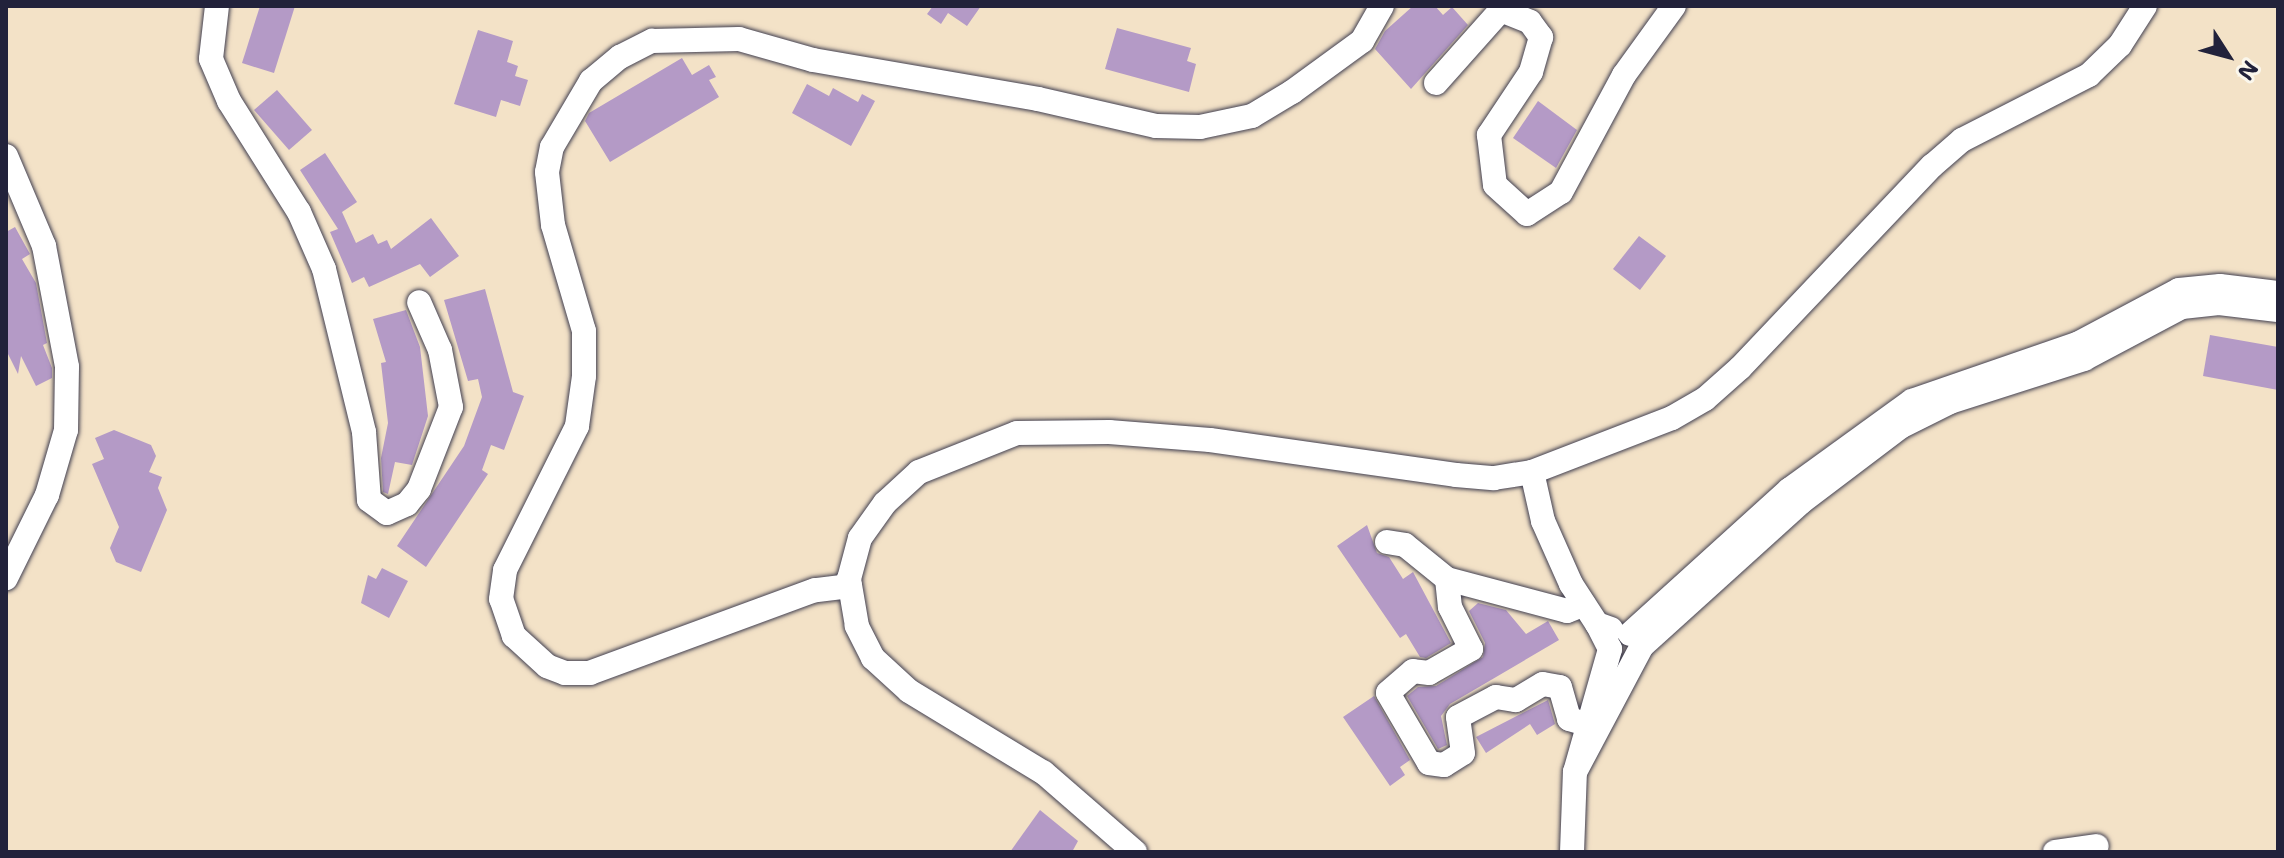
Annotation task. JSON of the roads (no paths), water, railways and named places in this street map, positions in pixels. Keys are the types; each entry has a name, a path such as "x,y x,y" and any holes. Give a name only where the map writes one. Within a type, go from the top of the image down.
{"street":[{"path":"217,6 211,59 229,101 299,212 324,269 364,432 369,500 387,513 407,504 419,489 451,407 440,350 419,302"},
{"path":"850,586 815,590 590,673 565,673 547,666 529,654 510,627 501,599 505,570 577,426 584,331 553,225 547,172 552,147 591,81 652,41 739,39 813,60 1038,99 1156,126 1200,127 1252,116 1292,92 1362,41 1382,6"},
{"path":"1436,83 1501,10 1530,22 1541,37 1531,72 1489,135 1495,185 1527,214 1561,192 1624,75 1674,6"},
{"path":"1135,852 1044,773 909,691 873,658 857,626 850,586 860,538 885,503 919,472 1017,433 1109,432 1210,440 1494,478 1532,472 1672,418 1705,399 1740,368 1932,166 1962,140 2089,75 2120,45 2145,6"},
{"path":"6,156 44,246 67,367 66,430 47,495 6,578"},
{"path":"1575,772 1636,640 1789,490 1912,401 2077,344 2179,290 2220,286 2278,293"},
{"path":"1636,640 1800,503 1920,415 2084,359 2182,307 2219,303 2278,310"},
{"path":"1532,472 1554,550 1610,649 1586,724 1575,772 1572,852"},
{"path":"1387,542 1405,545 1447,579 1567,611 1590,614 1636,640"},
{"path":"1447,579 1450,607 1471,649 1429,673 1413,671 1388,693 1429,763 1444,765 1463,753 1458,717 1496,697 1516,700 1543,684 1560,687 1569,719 1586,724"},
{"path":"2055,852 2097,846"}]}
